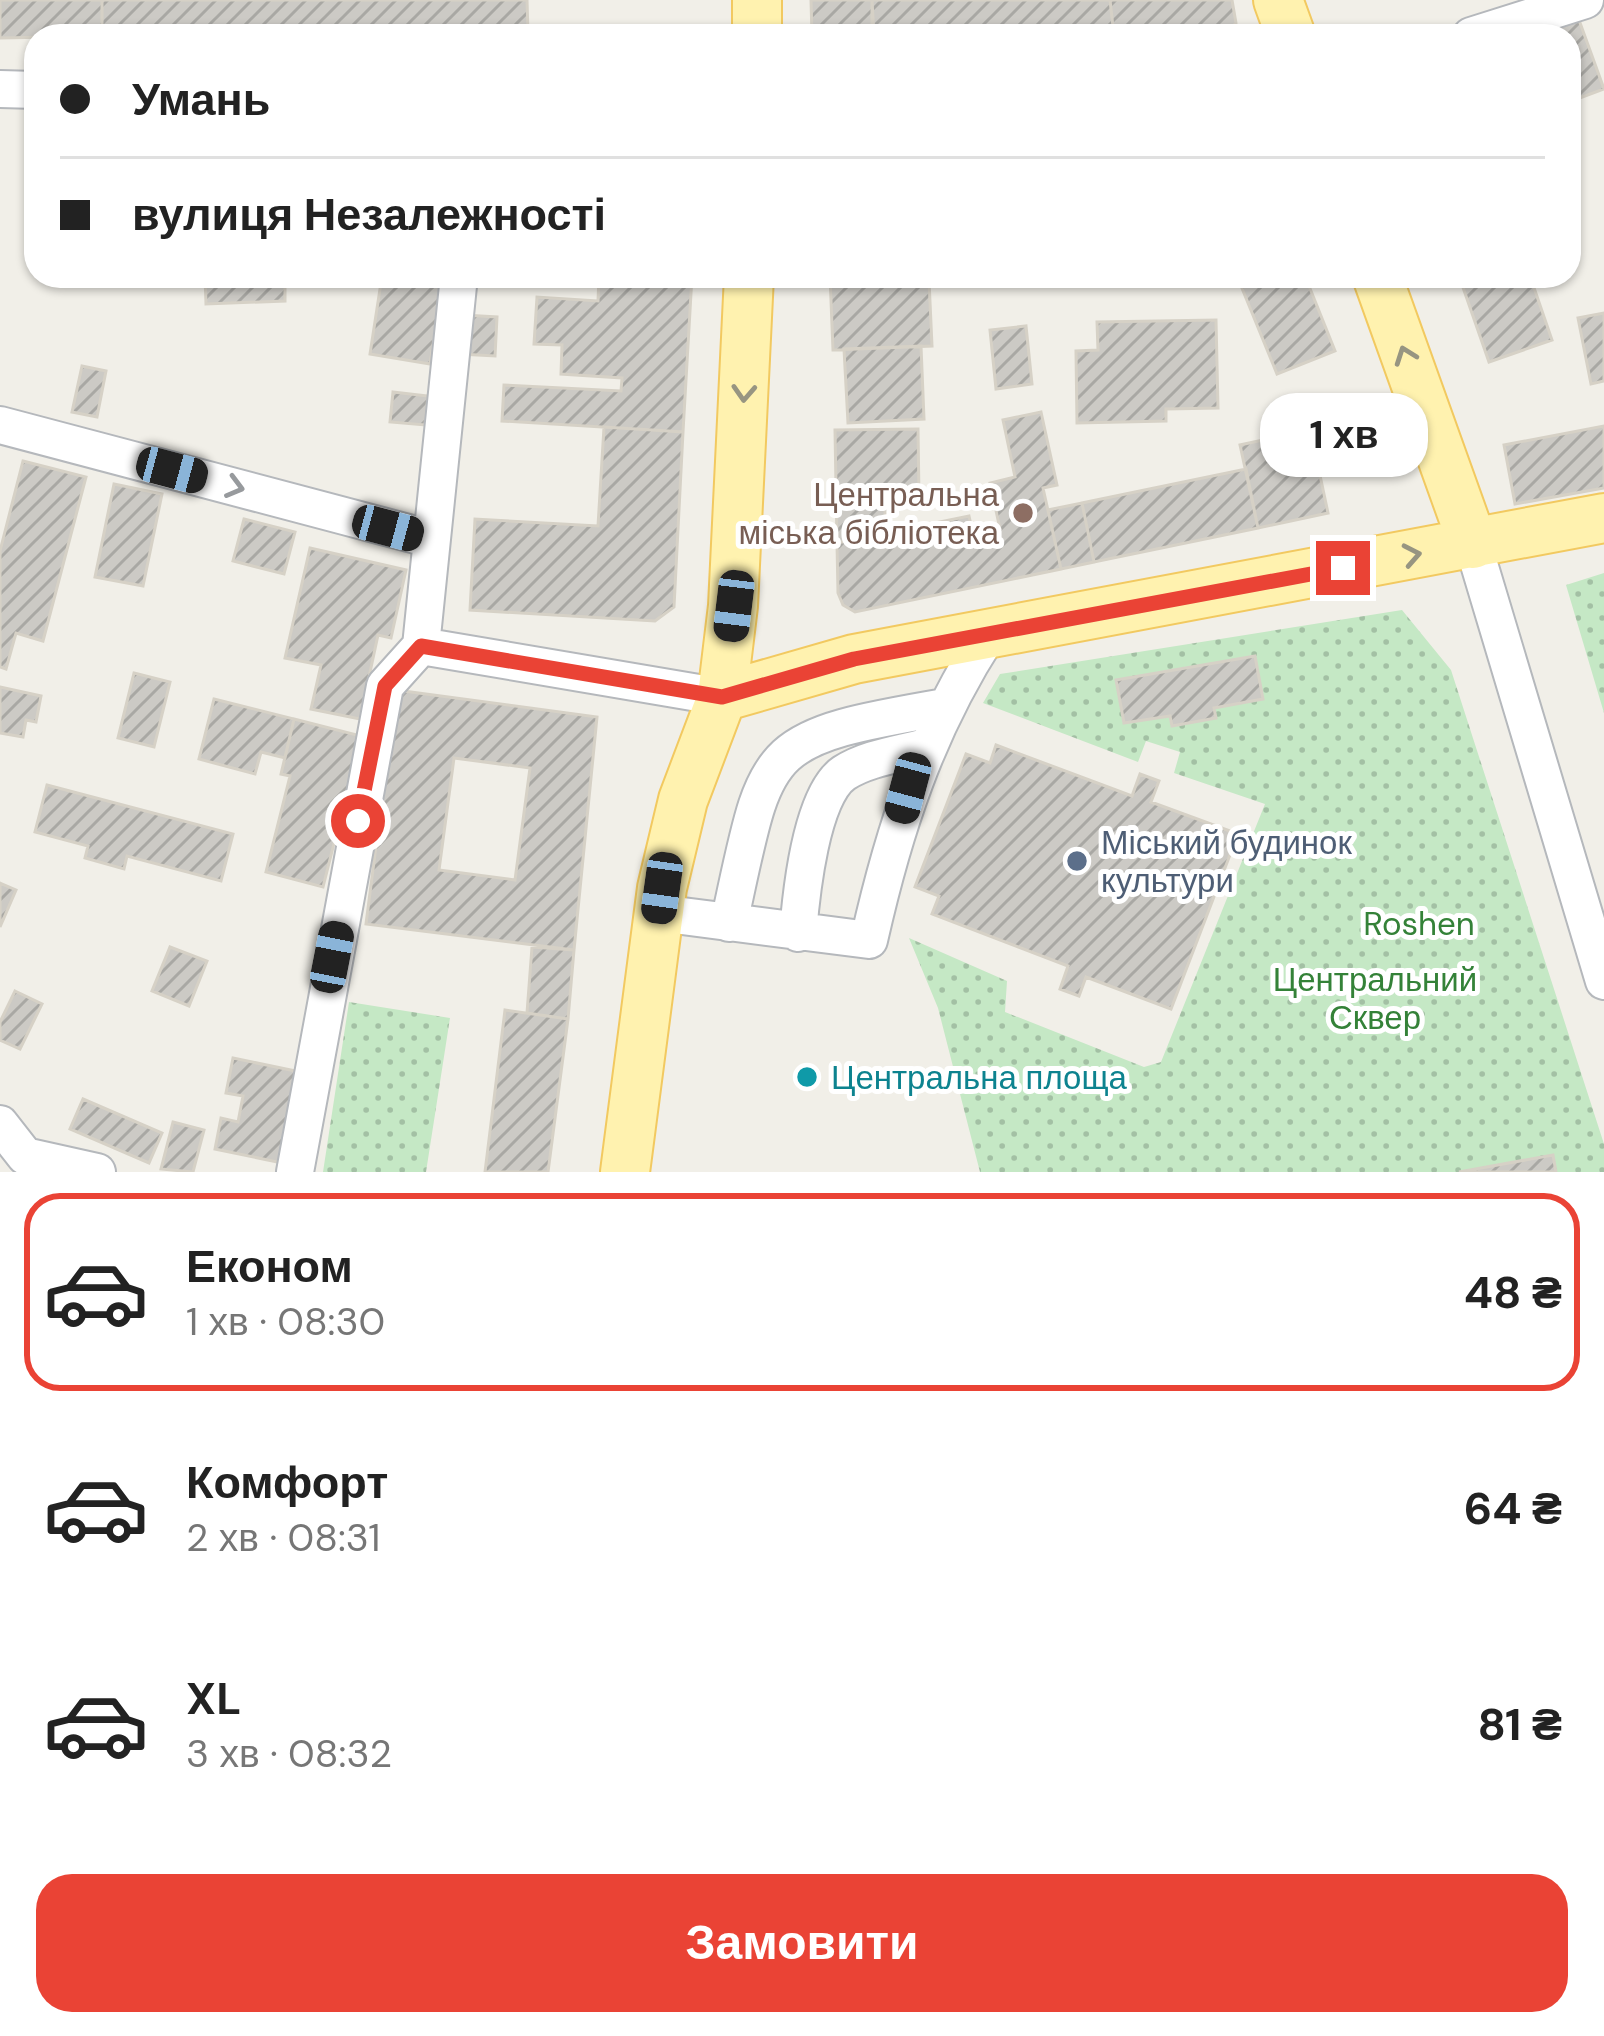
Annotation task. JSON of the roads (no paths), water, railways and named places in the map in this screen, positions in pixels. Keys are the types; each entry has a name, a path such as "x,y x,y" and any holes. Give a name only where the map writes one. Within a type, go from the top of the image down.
{"main road":[{"path":"625,1172 658,913 683,800 722,697 734,606 748,288"},
{"path":"1381,288 1473,544"},
{"path":"722,697 854,659 1604,518"}],"street":[{"path":"1509,24 1585,0"},
{"path":"295,1172 385,686 421,646 458,288"},
{"path":"0,424 431,539"},
{"path":"1473,544 1604,981"},
{"path":"658,913 869,940 908,788 945,707 988,635"},
{"path":"421,646 722,697"},
{"path":"729,923 751,818 778,759 818,734 945,707"},
{"path":"798,933 809,856 833,783 854,769 925,747"},
{"path":"0,1124 25,1156 97,1172"}],"place":[{"name":"Центральна міська бібліотека","path":"1023,513"},
{"name":"Міський будинок культури","path":"1077,861"},
{"name":"Центральна площа","path":"807,1077"}],"park label":[{"name":"Roshen","path":"1419,923"},
{"name":"Центральний Сквер","path":"1375,998"}]}
